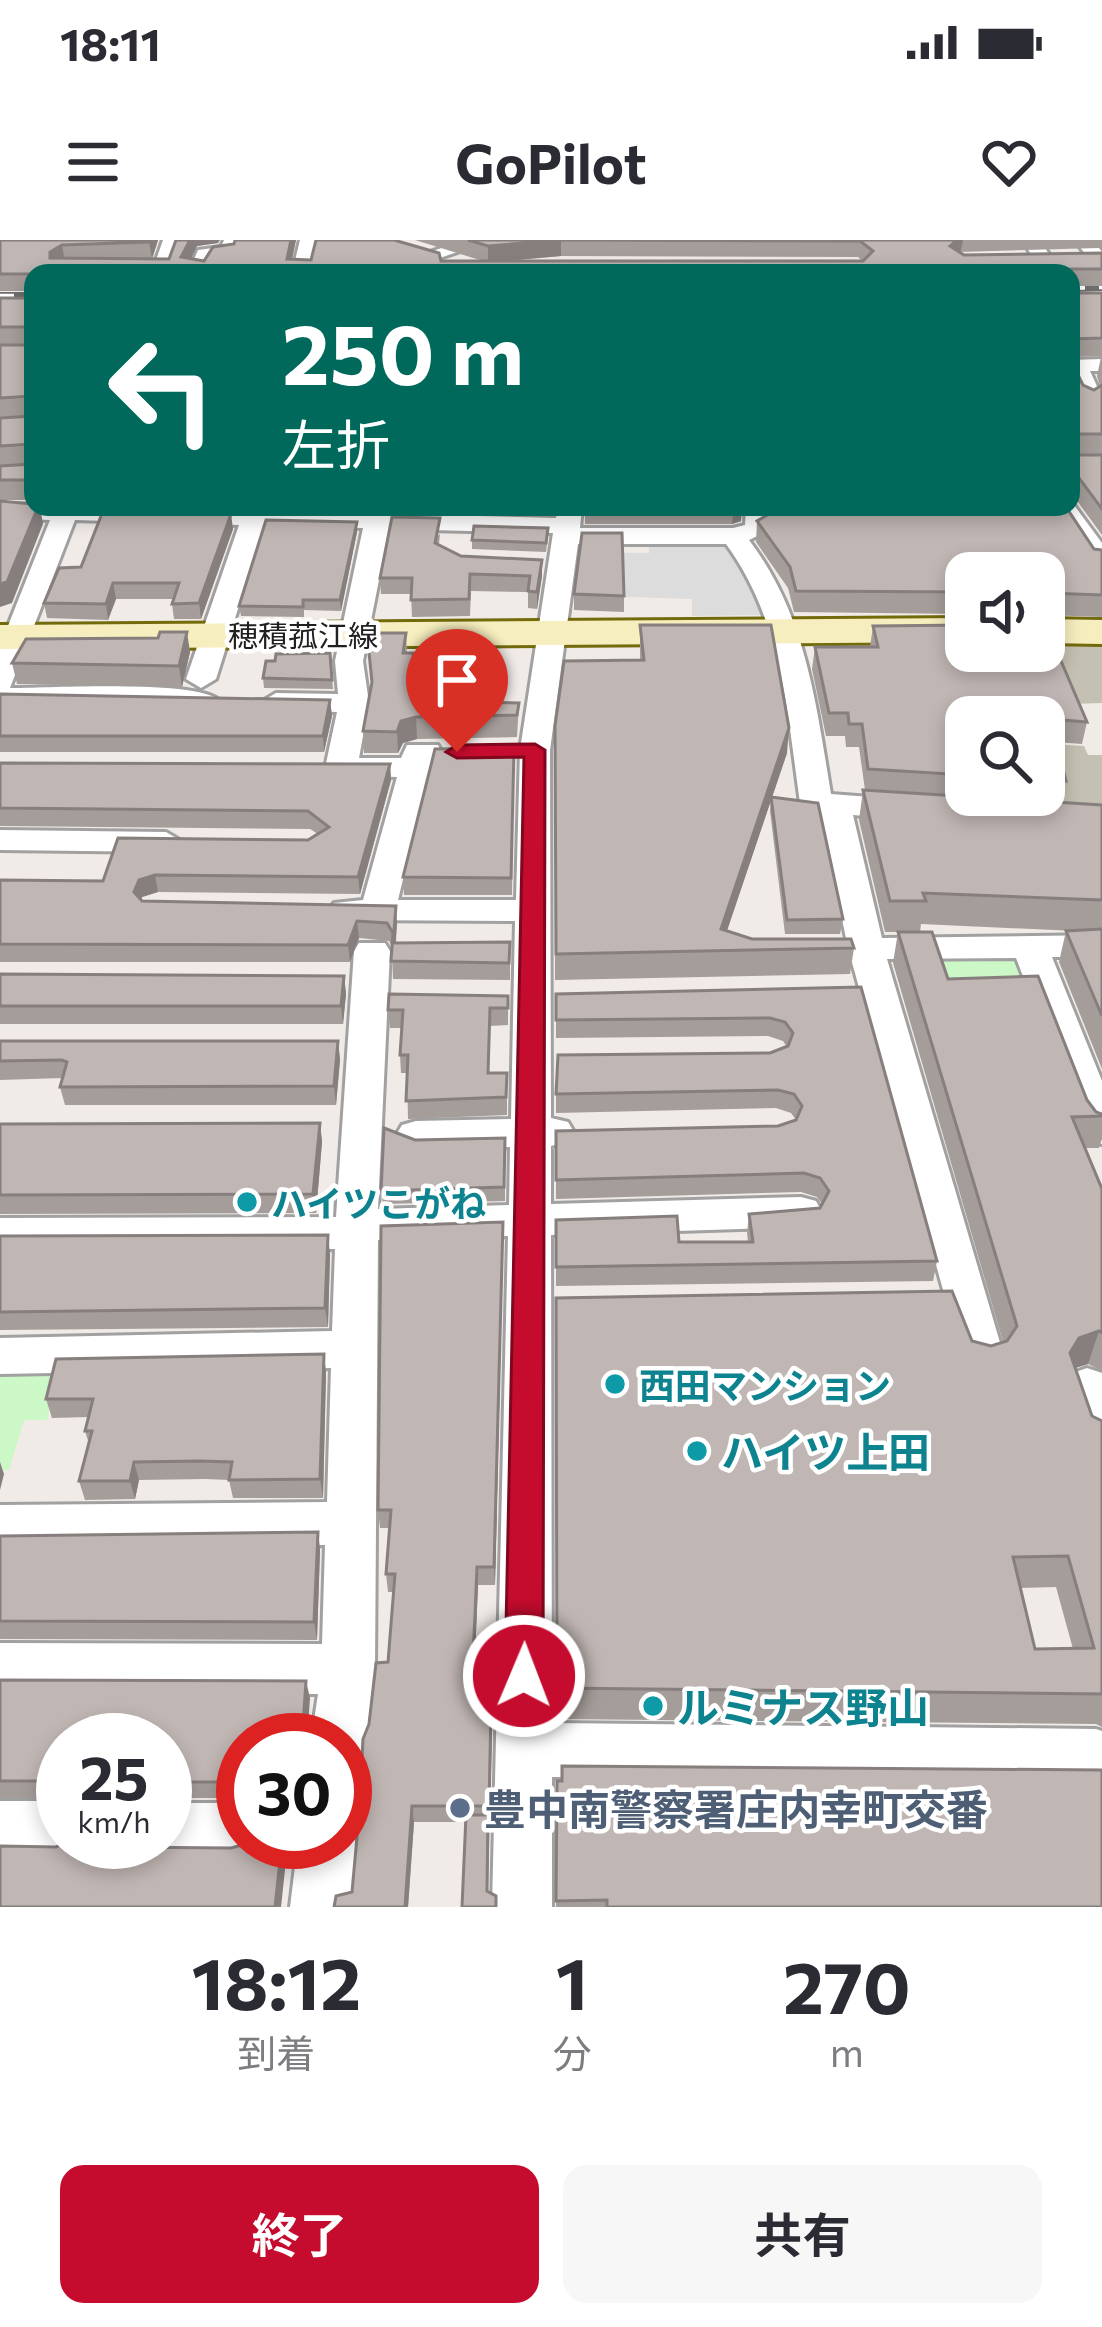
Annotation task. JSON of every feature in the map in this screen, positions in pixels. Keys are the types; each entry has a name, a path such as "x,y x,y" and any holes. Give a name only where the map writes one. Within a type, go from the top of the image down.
{"street":[{"path":"201,264 205,254 228,252 233,240"},
{"path":"425,257 484,240"},
{"path":"403,251 454,264"},
{"path":"1080,374 1091,397"},
{"path":"0,681 10,636 64,516"},
{"path":"198,516 297,516"},
{"path":"337,516 377,523 460,525 561,540 719,527 758,530 758,516"},
{"path":"1070,516 1102,561"},
{"path":"201,679 254,519"},
{"path":"377,523 350,661 354,703 331,768 415,767"},
{"path":"453,557 460,525"},
{"path":"719,527 772,592 786,628 806,707 816,803 945,812"},
{"path":"523,1907 533,911 523,751 553,631 561,540"},
{"name":"穂積菰江線","path":"10,636 945,630"},
{"path":"1065,631 1102,632"},
{"path":"0,698 150,696 354,703"},
{"path":"342,1713 347,1669 359,1123 342,1042 372,959 385,870 397,842 418,752 464,752"},
{"path":"834,805 866,948 860,990 949,1302 981,1356"},
{"path":"0,840 204,842"},
{"path":"310,909 414,996"},
{"path":"322,978 533,911"},
{"path":"1029,946 1102,1130"},
{"path":"820,949 1102,946"},
{"path":"485,997 577,996"},
{"path":"532,1056 579,1056"},
{"path":"311,1124 359,1123"},
{"path":"416,1135 598,1131"},
{"path":"0,1234 357,1229 801,1212"},
{"path":"529,1309 574,1308"},
{"path":"0,1356 355,1349"},
{"path":"1087,1387 1102,1433"},
{"path":"0,1527 351,1523"},
{"path":"0,1668 347,1669"},
{"path":"524,1750 1096,1756"},
{"path":"0,1830 36,1830"},
{"path":"320,1907 325,1869"}],"shaded area":[{"path":"649,541 727,541 742,558 765,615 692,616 692,599 571,595 578,552 649,553"},
{"path":"1065,645 1102,645 1102,703 1071,704 1059,672 1065,672"},
{"path":"1065,745 1084,746 1088,755 1102,755 1102,813 1066,811"}],"green space":[{"path":"927,951 1021,955 1036,997 944,1000"},
{"path":"59,1364 47,1420 24,1420 9,1470 0,1470 0,1366"}],"building":[{"path":"0,240 150,240 62,245 50,252 50,258 169,259 176,240 190,240 181,257 204,261 213,247 235,240 291,240 287,259 311,260 316,240 394,240 439,253 441,261 863,261 873,251 860,241 561,240 957,240 950,246 964,255 1102,253 1102,269 1080,269 1080,264 24,264 24,274 0,274"},
{"path":"468,240 561,240 488,246"},
{"path":"1080,293 1102,293 1102,338 1080,339"},
{"path":"0,298 24,298 24,327 0,327"},
{"path":"0,345 24,345 24,396 0,398"},
{"path":"1080,379 1094,390 1102,385 1102,434 1080,434"},
{"path":"24,416 24,444 0,446 0,418"},
{"path":"1080,455 1102,455 1102,509 1080,479"},
{"path":"24,464 24,480 0,480 0,466"},
{"path":"0,501 24,503 24,516 34,516 7,582 0,584"},
{"path":"101,516 230,516 199,603 172,604 179,583 113,583 106,604 44,603 59,568 81,567"},
{"path":"766,516 1072,516 1094,549 1102,550 1102,595 1065,594 1065,552 945,552 945,592 796,591 790,567 757,521"},
{"path":"392,517 440,518 435,543 461,556 542,560 537,592 528,591 530,576 470,574 469,599 411,600 412,578 380,578"},
{"path":"266,520 357,522 340,600 303,600 303,607 239,606"},
{"path":"474,526 548,528 546,543 472,540"},
{"path":"582,533 622,533 624,596 574,594"},
{"path":"640,625 771,625 789,728 721,929 752,939 851,939 854,948 556,954 555,726 564,661 644,660"},
{"path":"945,625 945,672 1065,670 1087,722 1065,720 1065,696 945,696 945,774 868,769 862,724 849,724 848,713 829,713 815,647 878,647 873,626"},
{"path":"160,632 187,632 179,666 12,663 26,639 158,638"},
{"path":"367,633 406,633 403,653 413,653 414,673 473,673 471,702 519,703 517,715 416,717 401,721 397,732 363,731 372,682"},
{"path":"330,653 332,680 263,678 266,661 275,661 276,654"},
{"path":"0,694 330,700 323,736 0,736"},
{"path":"514,748 511,878 403,877 435,749"},
{"path":"0,763 390,764 358,877 155,875 139,880 134,892 142,901 396,906 393,943 510,942 509,963 391,961 393,933 387,923 357,921 348,945 0,944 0,880 103,881 118,838 308,840 329,827 308,811 0,808"},
{"path":"863,790 945,795 945,816 1065,816 1065,803 1102,805 1102,900 923,893 926,901 890,901"},
{"path":"771,797 818,803 843,919 787,920"},
{"path":"1102,929 1102,1016 1066,931"},
{"path":"898,932 932,932 948,979 1038,976 1087,1100 1102,1114 1072,1117 1102,1189 1102,1333 1079,1338 1070,1353 1092,1416 1102,1421 1102,1694 557,1688 556,1298 952,1291 972,1341 991,1346 1007,1341 1017,1326","holes":["1068,1556 1094,1648 1035,1649 1013,1557"]},
{"path":"0,974 344,976 341,1006 0,1006"},
{"path":"861,987 937,1261 556,1267 556,1220 677,1216 679,1242 753,1242 749,1214 820,1208 829,1191 820,1178 804,1173 556,1180 556,1131 778,1126 796,1120 802,1106 794,1094 778,1090 556,1094 558,1055 770,1053 788,1046 793,1033 785,1022 770,1018 556,1020 556,994"},
{"path":"389,994 508,996 508,1008 490,1008 488,1073 507,1073 506,1097 406,1101 408,1055 400,1055 403,1010 388,1010"},
{"path":"0,1041 338,1041 334,1086 60,1087 67,1062 0,1061"},
{"path":"320,1123 313,1194 0,1195 0,1124"},
{"path":"384,1128 415,1140 505,1138 504,1187 381,1191"},
{"path":"503,1222 494,1567 477,1567 473,1660 492,1660 489,1806 412,1806 405,1907 334,1907 336,1896 352,1892 354,1869 372,1869 370,1713 376,1663 388,1662 395,1574 386,1574 391,1510 378,1510 381,1226"},
{"path":"328,1235 325,1308 0,1312 0,1236"},
{"path":"324,1354 320,1479 229,1480 232,1462 200,1461 134,1462 130,1481 79,1481 92,1431 85,1431 93,1399 46,1399 56,1359"},
{"path":"318,1532 314,1622 0,1621 0,1536"},
{"path":"0,1680 306,1681 304,1713 216,1713 216,1782 192,1782 192,1713 36,1713 36,1781 0,1781"},
{"path":"562,1766 1102,1770 1102,1907 607,1907 607,1900 556,1901 557,1781 562,1781"},
{"path":"466,1815 488,1815 487,1891 496,1896 496,1907 462,1907"},
{"path":"0,1846 36,1847 36,1869 192,1869 192,1848 216,1848 216,1869 279,1869 275,1907 0,1907"}],"railway":[{"path":"1080,288 1102,287"},
{"path":"0,296 24,296"}],"place":[{"name":"ハイツこがね","path":"247,1202"},
{"name":"西田マンション","path":"615,1384"},
{"name":"ハイツ上田","path":"697,1451"},
{"name":"ルミナス野山","path":"653,1706"},
{"name":"豊中南警察署庄内幸町交番","path":"460,1808"}],"route":[{"path":"457,752 535,750 524,1676"}]}
